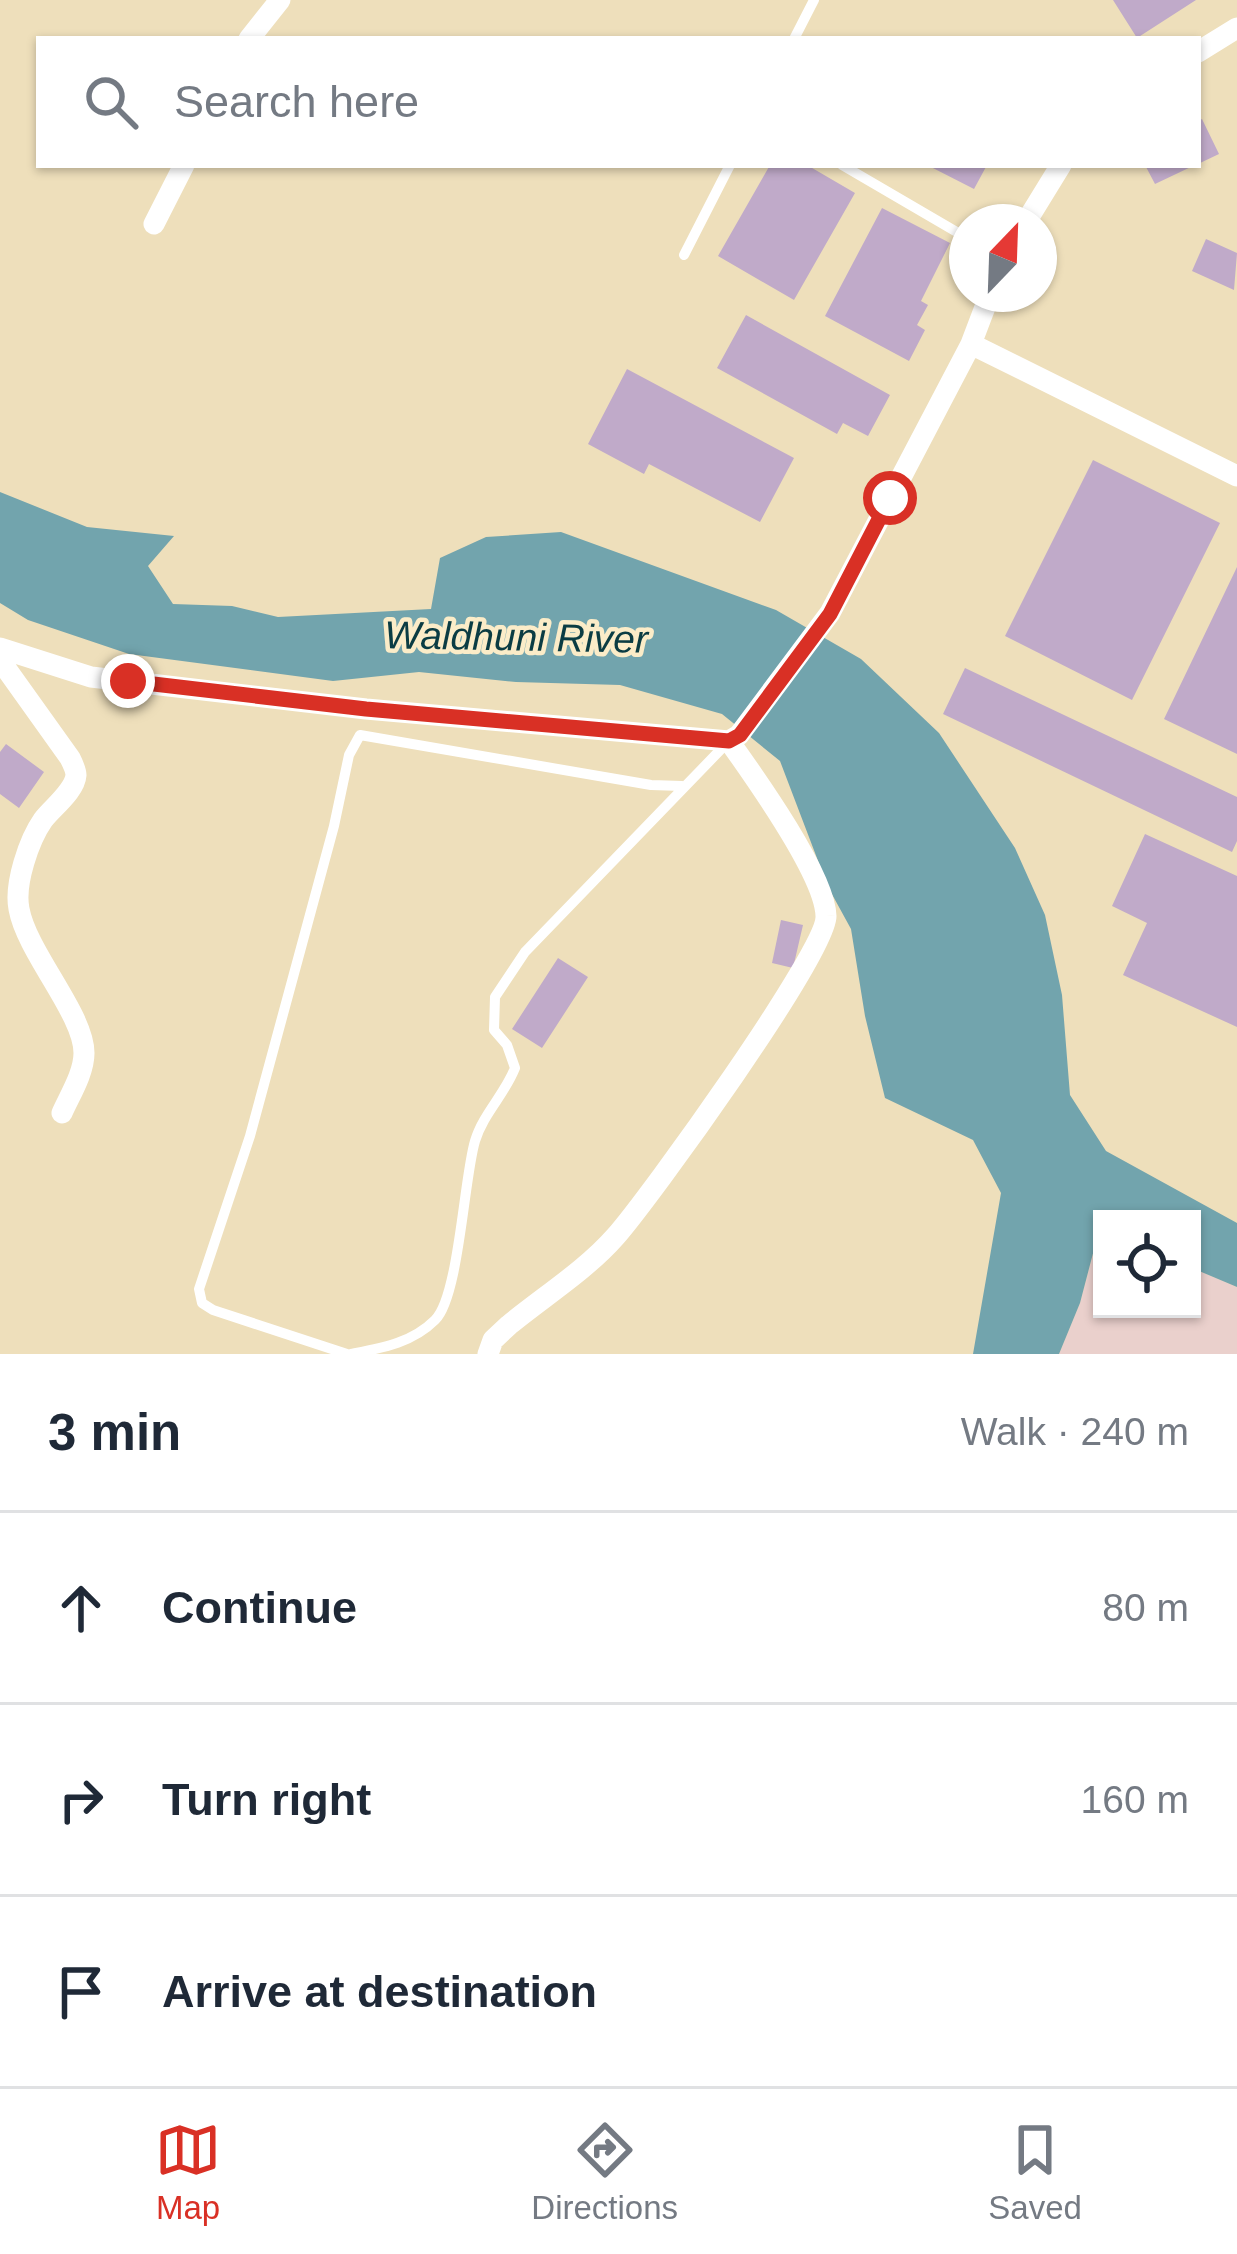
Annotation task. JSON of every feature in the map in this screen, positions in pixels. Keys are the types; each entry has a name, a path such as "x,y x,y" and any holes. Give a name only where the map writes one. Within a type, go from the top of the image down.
{"street":[{"path":"251,36 280,0"},
{"path":"1201,50 1237,28"},
{"path":"154,224 182,168"},
{"path":"1037,204 1058,168"},
{"path":"734,738 830,614 983,312"},
{"path":"970,344 1237,476"},
{"path":"0,648 91,677 366,709 734,738"},
{"path":"0,660 76,773 74,783 38,826 19,886 19,909 42,964 81,1034 82,1069 62,1113"},
{"path":"488,1354 493,1340 509,1325 614,1239 773,1018 826,927 826,913 812,878 734,738"}],"lane":[{"path":"796,36 814,0"},
{"path":"684,255 728,168"},
{"path":"847,168 949,227"},
{"path":"682,786 651,785 360,735 349,755 250,1136 199,1289 202,1303 349,1354 402,1343 439,1317 456,1258 476,1139 515,1068 494,1030 495,997 525,952 682,786 734,738"}],"shaded area":[{"path":"1093,1254 1093,1318 1201,1318 1201,1272 1237,1287 1237,1354 1059,1354"}],"water":[{"name":"Waldhuni River","path":"0,492 87,527 174,536 148,566 173,604 232,606 278,617 431,609 440,558 486,537 561,532 776,610 861,659 939,733 1015,848 1045,915 1062,995 1070,1095 1106,1151 1237,1223 1237,1287 1201,1272 1201,1210 1093,1210 1093,1253 1059,1354 973,1354 1001,1193 973,1140 885,1098 851,929 828,887 780,761 722,714 620,685 516,682 419,672 333,681 129,654 28,620 0,603"}],"building":[{"path":"1113,0 1196,0 1140,36"},
{"path":"1201,120 1219,154 1201,163"},
{"path":"768,168 812,168 855,193 794,300 718,256"},
{"path":"933,168 985,168 974,189"},
{"path":"1147,168 1189,168 1155,184"},
{"path":"882,208 949,242 921,301 928,305 917,325 925,330 909,361 825,316"},
{"path":"1206,239 1237,253 1234,290 1192,271"},
{"path":"746,315 890,395 868,436 843,423 837,434 717,368"},
{"path":"627,369 794,458 760,522 649,464 644,474 588,444"},
{"path":"1093,460 1220,523 1132,700 1005,636"},
{"path":"1237,567 1237,754 1164,719"},
{"path":"965,668 1237,797 1237,841 1232,852 943,714"},
{"path":"6,744 44,772 19,808 0,794 0,752"},
{"path":"1145,834 1237,876 1237,1027 1123,975 1147,923 1112,906"},
{"path":"781,920 803,925 793,968 772,963"},
{"path":"558,958 588,977 542,1048 512,1029"}],"route":[{"path":"128,681 366,709 729,741 740,735 830,614 890,498"}]}
